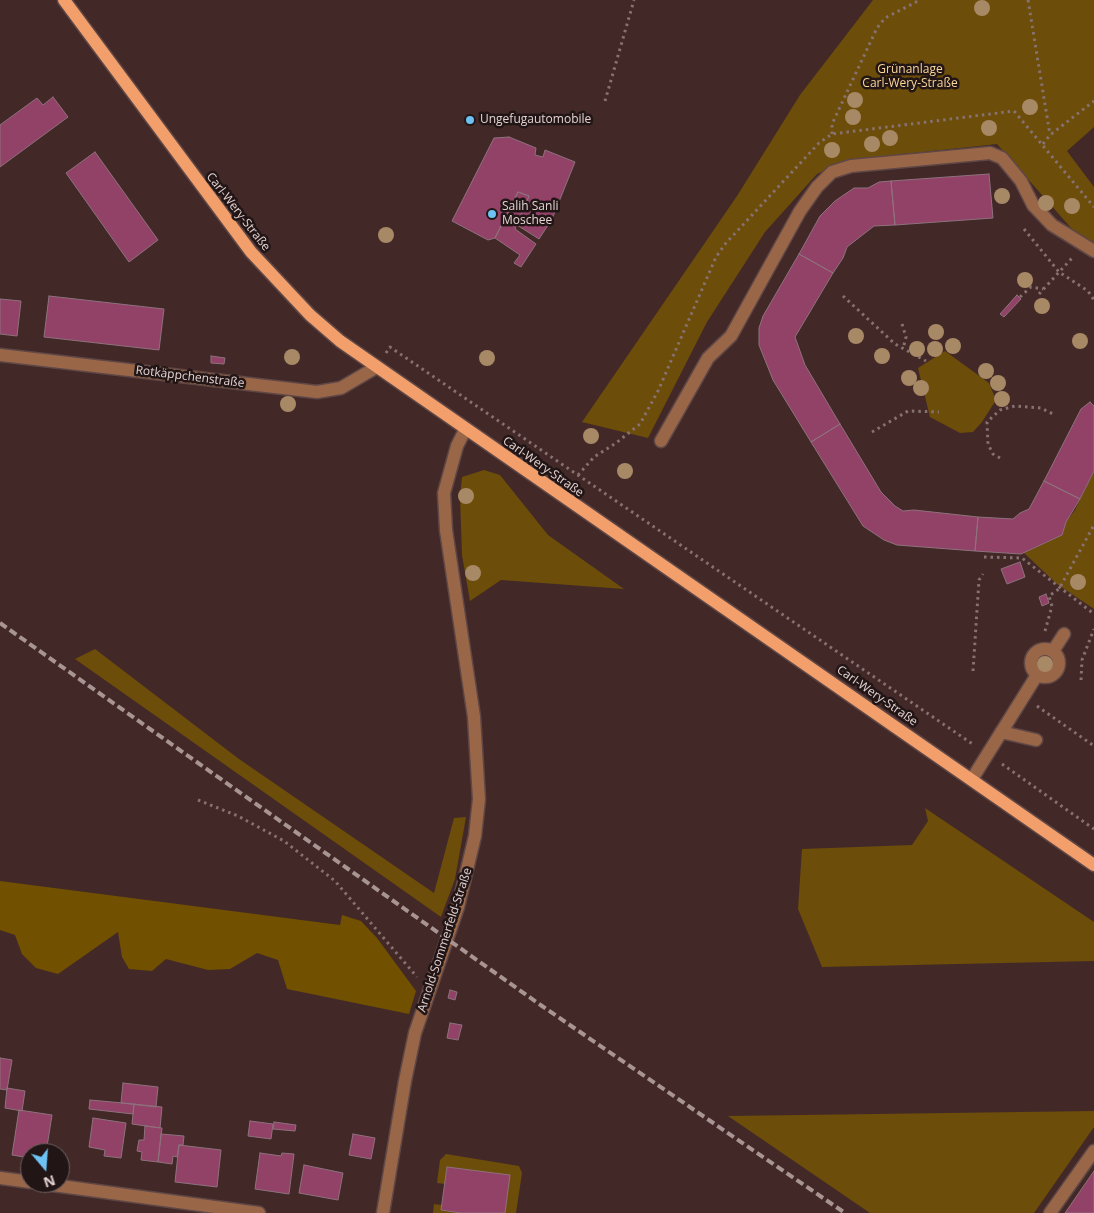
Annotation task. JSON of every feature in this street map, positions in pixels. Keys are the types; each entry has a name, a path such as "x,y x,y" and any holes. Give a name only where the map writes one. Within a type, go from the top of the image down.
{"main road":[{"name":"Carl-Wery-Straße","path":"64,0 251,252 310,315 375,368 1094,865"}],"street":[{"path":"661,441 708,358 730,336 800,212 817,187 832,172 851,166 990,153 1002,158 1021,181 1033,205 1052,225 1094,250"},
{"name":"Rotkäppchenstraße","path":"0,355 317,392 340,388 375,368"},
{"name":"Arnold-Sommerfeld-Straße","path":"383,1213 415,1033 458,907 468,868 479,800 474,716 446,530 444,493 457,446 465,430"},
{"path":"1049,650 1059,663 1056,672 1047,677 1038,675 1031,667 1031,661 1035,652 1049,650 1064,634"},
{"path":"972,779 1038,675"},
{"path":"1001,732 1036,740"},
{"path":"1050,1213 1094,1151"},
{"path":"0,1178 20,1181"},
{"path":"70,1187 259,1213"}],"path":[{"path":"605,101 634,0"},
{"path":"832,134 832,124 877,28 885,18 920,0"},
{"path":"1028,0 1050,135"},
{"path":"1043,144 1050,135 1094,101"},
{"path":"578,475 594,457 640,424 658,390 716,258 726,243 819,143 832,134 1014,111 1094,207"},
{"path":"1024,229 1059,272 1088,291 1094,300"},
{"path":"1039,294 1072,258"},
{"path":"1020,297 1031,287 1044,290"},
{"path":"844,296 878,331 903,349 926,361"},
{"path":"902,324 906,337 903,349"},
{"path":"390,347 988,754 1094,829"},
{"path":"1000,458 992,454 988,444 987,422 1000,410 1015,406 1041,408 1053,414"},
{"path":"872,432 908,412 940,412"},
{"path":"1049,650 1045,626 1052,606 1049,596 1059,589 1093,528"},
{"path":"984,557 1022,558 1059,589 1094,614"},
{"path":"973,671 979,580 983,574"},
{"path":"1081,680 1082,660 1094,629"},
{"path":"1024,697 1094,746"},
{"path":"198,800 238,816 284,841 335,882 415,976 433,983"}],"green space":[{"name":"Grünanlage Carl-Wery-Straße","path":"873,0 1094,0 1094,127 1067,151 1094,187 1094,254 997,144 848,160 817,174 765,232 707,322 648,438 582,422 737,196 800,95"},
{"path":"945,351 989,383 996,400 973,432 960,433 930,417 918,368"},
{"path":"484,470 500,475 548,535 624,589 501,580 470,601 462,555 460,497 462,477"},
{"path":"1094,471 1094,609 1057,584 1024,553 1062,535 1066,522 1075,510"},
{"path":"95,649 239,759 434,893 454,818 466,817 455,879 441,917 75,659"},
{"path":"925,808 1094,922 1094,961 822,967 798,909 802,849 912,845 928,821"},
{"path":"1094,1111 1094,1127 1034,1213 870,1213 728,1116"},
{"path":"446,1154 519,1166 522,1173 516,1213 505,1213 509,1175 447,1167 445,1184 437,1183 440,1160"},
{"path":"434,1204 442,1205 442,1210 461,1213 433,1213"}],"shaded area":[{"path":"0,881 340,925 342,915 361,921 377,938 416,991 409,1014 287,989 278,960 257,953 230,969 208,970 166,959 152,971 129,969 122,957 118,932 58,974 36,968 22,954 15,935 0,930"}],"building":[{"path":"53,97 68,117 0,167 0,125 37,98 43,105"},
{"path":"509,137 536,148 535,155 543,157 545,150 575,162 552,219 539,239 517,225 529,196 518,192 495,238 488,240 452,221 494,138"},
{"path":"95,152 158,240 129,262 66,173"},
{"path":"989,174 993,218 895,225 891,181"},
{"path":"891,181 895,225 874,226 847,247 843,258 833,273 799,254 820,216 835,201 854,188 868,188 879,182"},
{"path":"518,192 529,196 515,229 536,244 521,267 514,263 520,255 495,238"},
{"path":"799,254 833,273 795,337 805,365 840,424 811,442 773,380 759,345 759,328 763,316"},
{"path":"1017,295 1021,299 1004,317 1000,314"},
{"path":"49,296 164,309 159,350 44,337"},
{"path":"0,299 21,301 17,336 0,334"},
{"path":"211,356 225,358 224,364 211,363"},
{"path":"1090,402 1094,406 1094,471 1080,499 1044,481 1081,409"},
{"path":"840,424 881,492 895,506 903,511 914,510 978,517 975,551 897,545 884,540 863,526 811,442"},
{"path":"1044,481 1080,499 1066,522 1062,535 1021,554 975,551 978,517 1013,519 1029,509"},
{"path":"1020,562 1025,577 1007,584 1001,569"},
{"path":"1046,594 1049,603 1042,606 1039,597"},
{"path":"450,990 457,992 455,1000 448,998"},
{"path":"450,1023 462,1025 458,1040 447,1038"},
{"path":"0,1058 12,1060 7,1090 0,1089"},
{"path":"123,1083 158,1087 156,1107 121,1103"},
{"path":"7,1088 25,1091 22,1111 5,1108"},
{"path":"90,1100 134,1104 133,1114 89,1109"},
{"path":"134,1104 162,1107 160,1128 132,1124"},
{"path":"19,1110 52,1115 48,1143 20,1143 20,1156 12,1155"},
{"path":"93,1118 126,1123 121,1158 104,1156 105,1150 89,1147"},
{"path":"250,1121 273,1124 271,1139 248,1136"},
{"path":"274,1122 296,1125 295,1131 273,1129"},
{"path":"145,1126 162,1128 158,1162 141,1160 142,1152 137,1151 139,1140 144,1140"},
{"path":"161,1134 184,1136 183,1145 179,1145 177,1157 173,1156 172,1164 158,1162"},
{"path":"353,1134 375,1138 371,1159 349,1155"},
{"path":"179,1145 221,1150 217,1187 175,1182"},
{"path":"260,1153 281,1156 282,1153 294,1154 289,1194 255,1189"},
{"path":"304,1165 343,1173 338,1200 299,1193"},
{"path":"447,1167 510,1175 505,1213 461,1213 441,1210"},
{"path":"1094,1171 1094,1213 1065,1213"}],"railway":[{"path":"0,623 542,1006 845,1213"}],"place":[{"name":"Ungefugautomobile","path":"470,120"},
{"name":"Salih Sanli Moschee","path":"492,214"}]}
